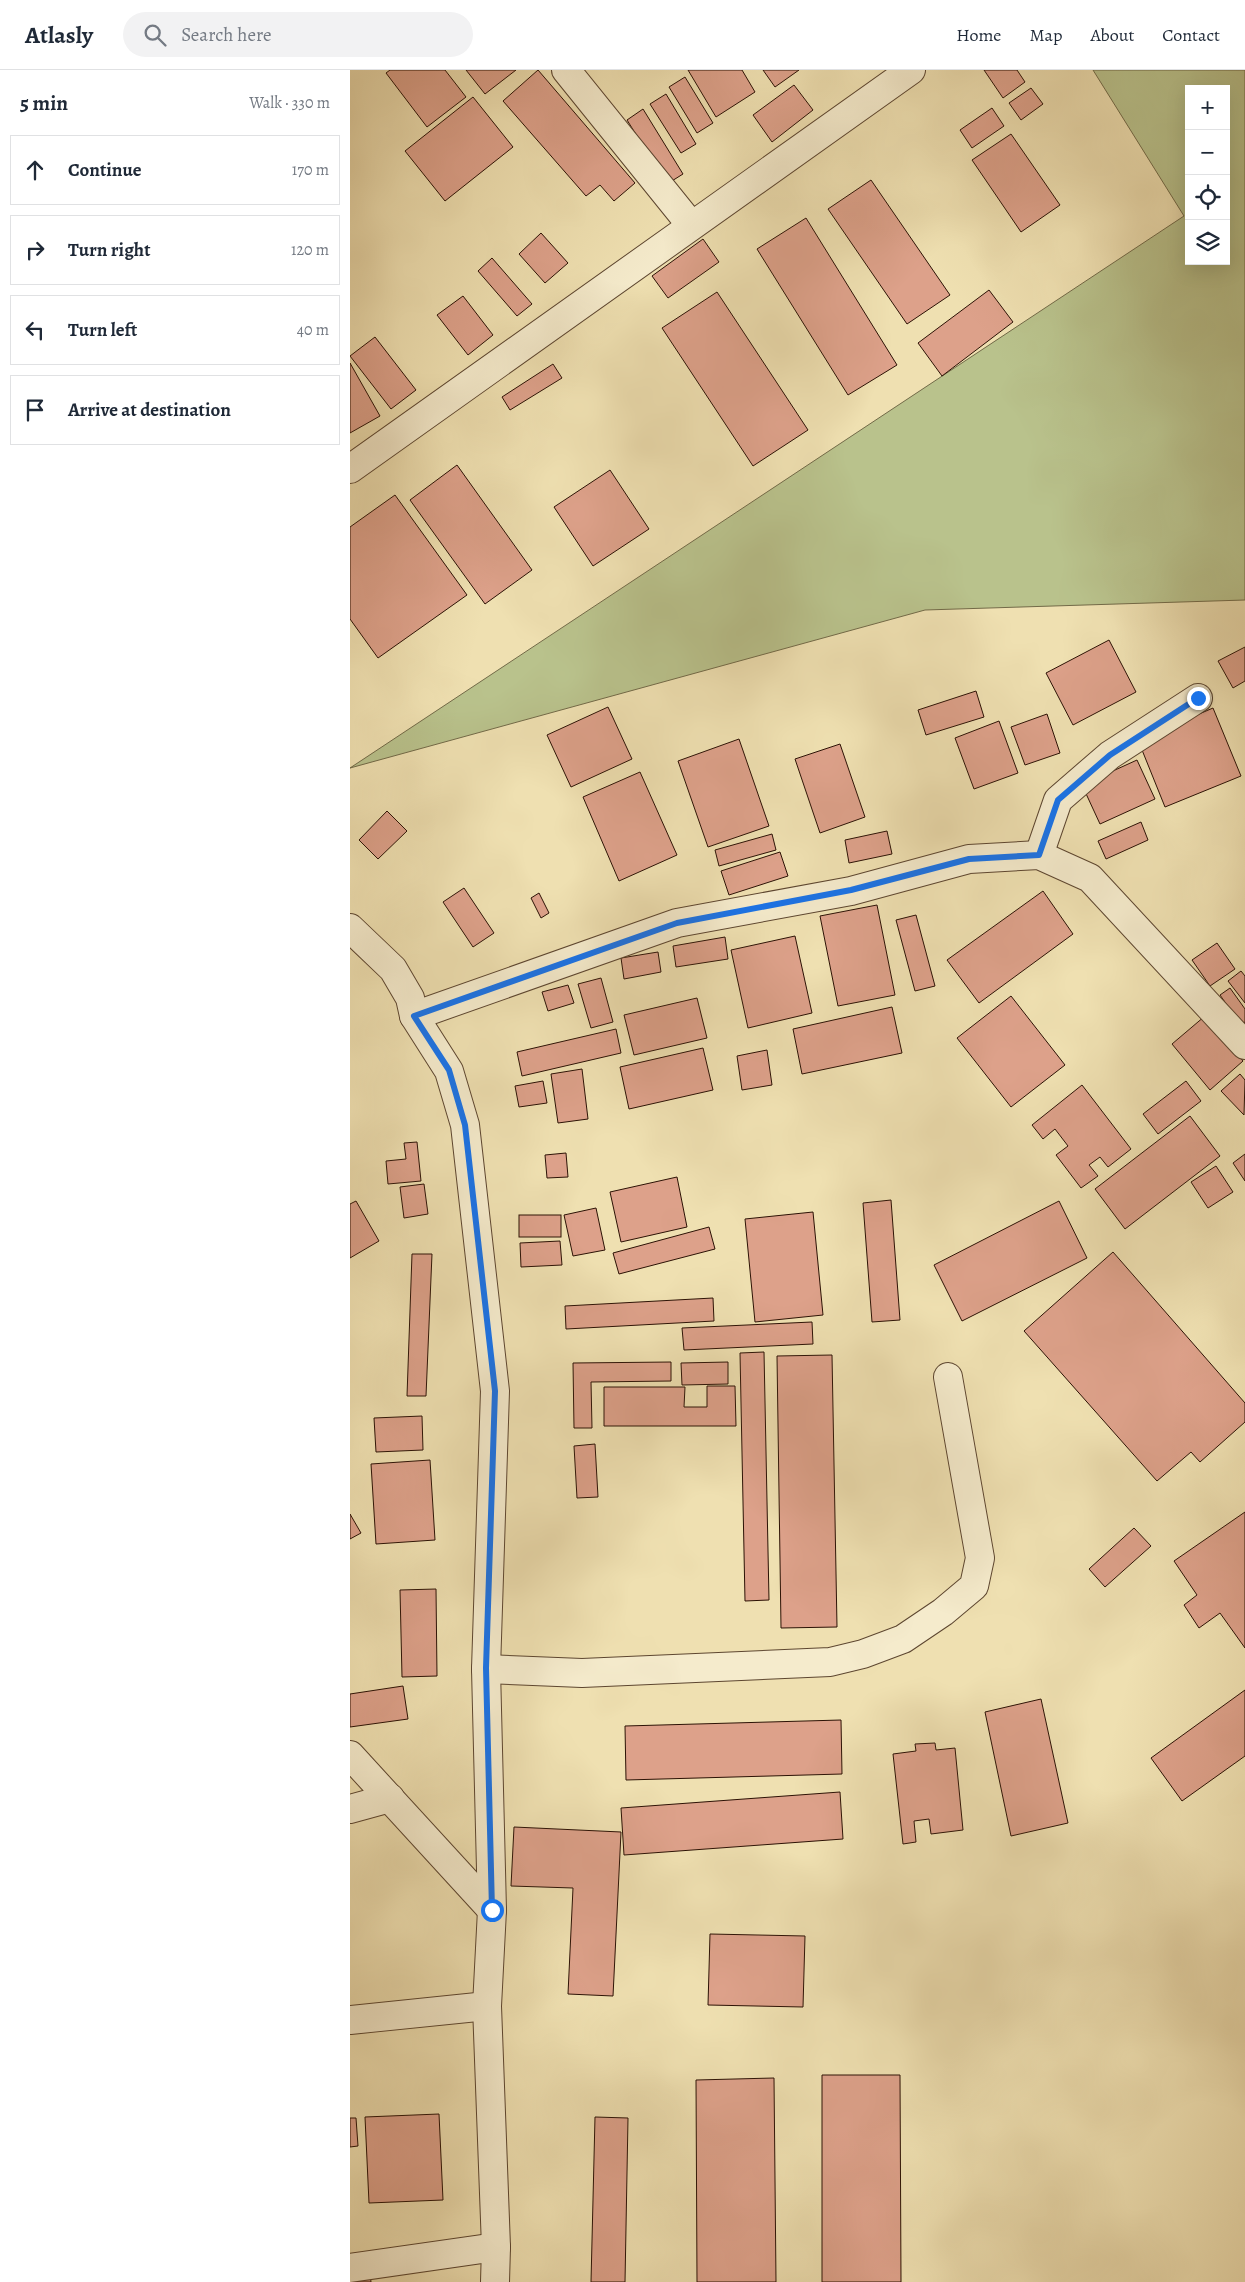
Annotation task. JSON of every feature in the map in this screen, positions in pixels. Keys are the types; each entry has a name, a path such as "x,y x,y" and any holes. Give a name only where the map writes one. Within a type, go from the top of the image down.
{"street":[{"path":"566,70 691,225"},
{"path":"350,469 911,70"},
{"path":"1039,855 1058,800 1110,755 1198,698"},
{"path":"414,1016 677,923 851,890 969,859 1039,855 1090,878 1245,1045"},
{"path":"350,928 393,969 410,998 414,1016 449,1070 465,1125 493,1372 495,1391 486,1668 492,1910 487,2006 496,2282"},
{"path":"486,1668 582,1673 830,1662 863,1654 902,1639 943,1612 974,1586 980,1558 948,1377"},
{"path":"350,1756 492,1910"},
{"path":"350,1809 390,1798"},
{"path":"350,2020 487,2006"},
{"path":"350,2268 496,2247"}],"green space":[{"path":"1093,70 1245,70 1245,600 925,610 350,768 1184,216"}],"building":[{"path":"390,70 445,70 466,97 427,127 386,73"},
{"path":"466,70 516,70 485,94"},
{"path":"538,70 635,183 614,201 600,185 586,196 503,101"},
{"path":"688,70 742,70 755,92 716,117"},
{"path":"763,70 799,70 775,87"},
{"path":"984,70 1017,70 1025,82 1003,98"},
{"path":"685,77 713,123 697,133 669,87"},
{"path":"794,85 813,110 772,142 753,115"},
{"path":"1031,88 1043,104 1021,120 1009,103"},
{"path":"666,94 696,144 681,153 650,104"},
{"path":"473,97 513,147 445,201 405,151"},
{"path":"992,108 1004,126 972,148 960,130"},
{"path":"643,109 683,174 667,184 627,120"},
{"path":"1011,134 1060,205 1021,232 972,160"},
{"path":"871,180 950,295 907,324 828,209"},
{"path":"806,218 897,365 848,395 757,249"},
{"path":"541,233 568,263 545,283 519,254"},
{"path":"703,239 719,262 668,298 652,276"},
{"path":"492,258 532,304 517,316 478,271"},
{"path":"989,290 1013,322 942,376 918,343"},
{"path":"717,292 808,430 753,466 662,328"},
{"path":"463,296 493,335 468,355 437,315"},
{"path":"375,337 416,390 391,409 350,356"},
{"path":"350,363 380,416 350,433"},
{"path":"553,364 562,378 510,410 502,397"},
{"path":"457,465 532,570 485,604 410,500"},
{"path":"610,470 649,529 593,566 554,507"},
{"path":"395,495 467,595 378,658 350,619 350,527"},
{"path":"1109,640 1136,692 1073,725 1046,673"},
{"path":"1245,647 1245,681 1233,688 1218,661"},
{"path":"976,691 984,717 926,735 918,710"},
{"path":"608,707 632,759 571,787 547,735"},
{"path":"1213,708 1241,776 1165,807 1138,740"},
{"path":"1047,714 1060,753 1025,765 1011,727"},
{"path":"999,721 1018,773 974,789 955,738"},
{"path":"739,739 769,826 708,847 678,761"},
{"path":"840,744 865,817 820,833 795,759"},
{"path":"1137,760 1155,799 1100,824 1082,785"},
{"path":"640,772 677,855 619,881 583,797"},
{"path":"387,811 407,831 378,859 359,840"},
{"path":"1141,822 1148,840 1106,859 1098,841"},
{"path":"887,831 892,854 849,863 845,840"},
{"path":"772,834 776,850 719,866 715,850"},
{"path":"780,852 788,876 729,895 721,871"},
{"path":"464,888 494,933 473,947 443,902"},
{"path":"1043,891 1073,934 979,1003 947,960"},
{"path":"539,893 549,913 541,918 531,898"},
{"path":"877,905 895,995 838,1006 820,916"},
{"path":"916,915 935,986 915,991 896,920"},
{"path":"795,936 812,1013 748,1028 731,950"},
{"path":"725,937 728,959 676,967 673,946"},
{"path":"1217,943 1235,969 1210,986 1192,960"},
{"path":"658,952 661,972 624,979 621,958"},
{"path":"1241,971 1245,976 1245,1003 1228,981"},
{"path":"601,978 613,1022 591,1028 578,984"},
{"path":"568,985 574,1003 548,1011 542,992"},
{"path":"1230,988 1245,1009 1245,1022 1241,1025 1220,995"},
{"path":"1011,996 1065,1065 1011,1107 957,1038"},
{"path":"697,998 707,1038 634,1055 624,1015"},
{"path":"892,1007 902,1053 802,1074 793,1029"},
{"path":"1205,1016 1243,1061 1210,1090 1172,1044"},
{"path":"616,1029 621,1053 522,1076 517,1052"},
{"path":"703,1048 713,1090 629,1109 620,1067"},
{"path":"767,1050 772,1085 742,1090 737,1056"},
{"path":"582,1069 588,1119 558,1123 551,1074"},
{"path":"1240,1074 1245,1080 1244,1115 1221,1091"},
{"path":"543,1081 547,1103 519,1107 515,1086"},
{"path":"1186,1081 1201,1101 1158,1134 1143,1114"},
{"path":"1082,1085 1131,1149 1108,1167 1100,1157 1089,1165 1098,1176 1081,1188 1056,1155 1068,1146 1055,1129 1043,1139 1032,1125"},
{"path":"1190,1116 1220,1156 1125,1229 1095,1189"},
{"path":"417,1142 421,1181 388,1184 386,1161 406,1159 404,1143"},
{"path":"566,1153 568,1177 547,1178 545,1155"},
{"path":"1245,1154 1245,1181 1233,1163"},
{"path":"1216,1166 1233,1192 1208,1208 1191,1182"},
{"path":"677,1177 687,1227 621,1242 610,1192"},
{"path":"424,1184 428,1214 404,1218 400,1187"},
{"path":"891,1200 900,1320 872,1322 863,1203"},
{"path":"356,1201 379,1241 350,1258 350,1204"},
{"path":"1059,1201 1087,1258 962,1321 934,1265"},
{"path":"596,1208 605,1250 573,1256 564,1215"},
{"path":"813,1212 823,1315 755,1322 745,1219"},
{"path":"519,1215 561,1215 561,1237 519,1237"},
{"path":"709,1227 715,1249 619,1274 613,1253"},
{"path":"560,1241 562,1265 521,1267 520,1243"},
{"path":"1113,1252 1245,1403 1245,1422 1200,1462 1191,1452 1157,1481 1024,1331"},
{"path":"412,1254 432,1254 426,1396 407,1396"},
{"path":"713,1298 714,1321 566,1329 565,1306"},
{"path":"812,1322 813,1344 684,1350 682,1328"},
{"path":"764,1352 769,1600 745,1601 740,1353"},
{"path":"832,1355 837,1627 781,1628 777,1356"},
{"path":"671,1362 671,1381 591,1382 592,1428 574,1428 573,1363"},
{"path":"728,1362 728,1384 682,1385 681,1363"},
{"path":"707,1386 735,1386 736,1426 604,1426 604,1387 685,1387 684,1407 707,1407"},
{"path":"422,1416 423,1450 376,1452 374,1418"},
{"path":"595,1444 598,1497 577,1498 574,1446"},
{"path":"430,1460 435,1540 376,1544 371,1464"},
{"path":"1245,1512 1245,1648 1220,1613 1199,1628 1184,1605 1197,1595 1174,1561"},
{"path":"350,1514 361,1533 350,1539"},
{"path":"1134,1528 1151,1546 1105,1587 1089,1569"},
{"path":"436,1589 437,1676 402,1677 400,1590"},
{"path":"403,1686 408,1719 350,1727 350,1694"},
{"path":"1245,1690 1245,1756 1182,1801 1151,1758"},
{"path":"1041,1699 1068,1823 1011,1836 985,1712"},
{"path":"841,1720 842,1774 626,1780 625,1726"},
{"path":"935,1743 936,1750 955,1748 963,1830 931,1834 929,1819 914,1821 916,1842 903,1844 893,1754 916,1751 915,1744"},
{"path":"840,1792 843,1839 624,1855 621,1808"},
{"path":"514,1827 621,1832 613,1996 568,1994 573,1888 511,1886"},
{"path":"710,1934 805,1936 803,2007 708,2005"},
{"path":"822,2075 900,2075 901,2282 822,2282"},
{"path":"774,2078 776,2282 697,2282 696,2080"},
{"path":"439,2114 443,2200 369,2203 365,2117"},
{"path":"595,2117 628,2118 625,2282 591,2282"},
{"path":"350,2118 356,2118 358,2146 350,2147"},
{"path":"370,2274 371,2282 350,2282 350,2277"}],"route":[{"path":"492,1910 486,1668 495,1391 465,1125 449,1070 414,1016 677,923 851,890 969,859 1039,855 1058,800 1110,755 1198,698"}]}
